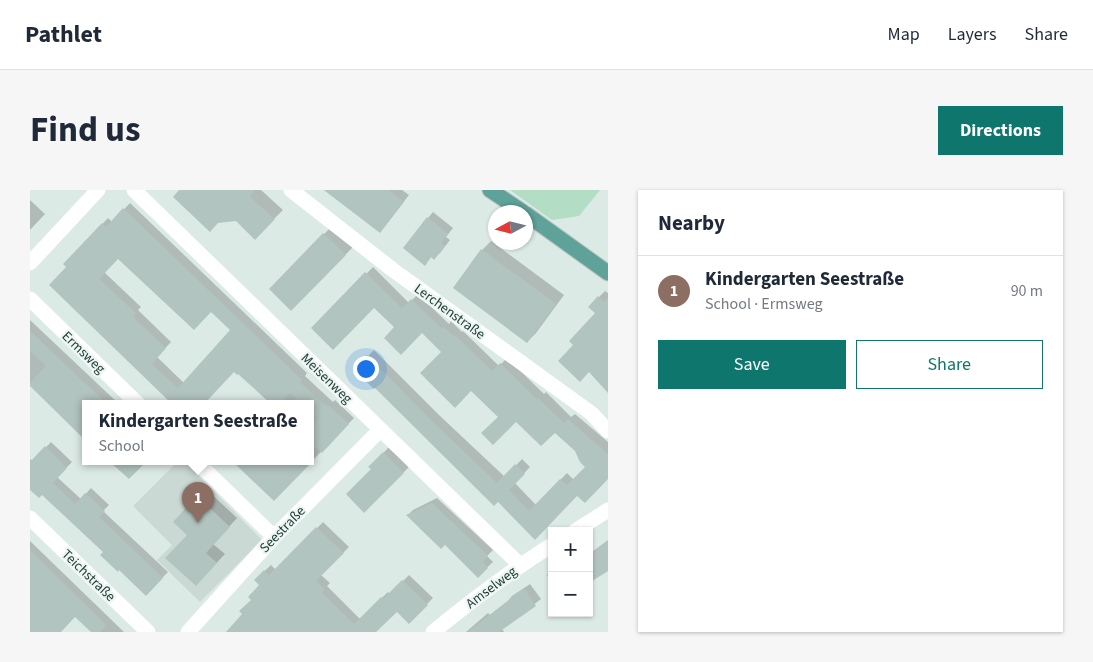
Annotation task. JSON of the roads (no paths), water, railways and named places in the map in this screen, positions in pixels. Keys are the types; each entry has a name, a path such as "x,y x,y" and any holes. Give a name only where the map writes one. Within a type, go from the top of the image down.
{"main road":[{"path":"490,190 512,205"},
{"path":"533,219 608,273"}],"street":[{"path":"30,263 98,190"},
{"name":"Meisenweg","path":"134,190 520,565"},
{"name":"Lerchenstraße","path":"290,190 393,270 591,412 608,432"},
{"name":"Ermsweg","path":"30,299 134,400"},
{"name":"Seestraße","path":"188,632 274,537 380,430"},
{"path":"200,465 274,537"},
{"path":"581,527 608,510"},
{"name":"Teichstraße","path":"30,518 148,632"},
{"name":"Amselweg","path":"433,632 482,592 548,548"}],"place":[{"name":"Kindergarten Seestraße","path":"198,523"}]}
